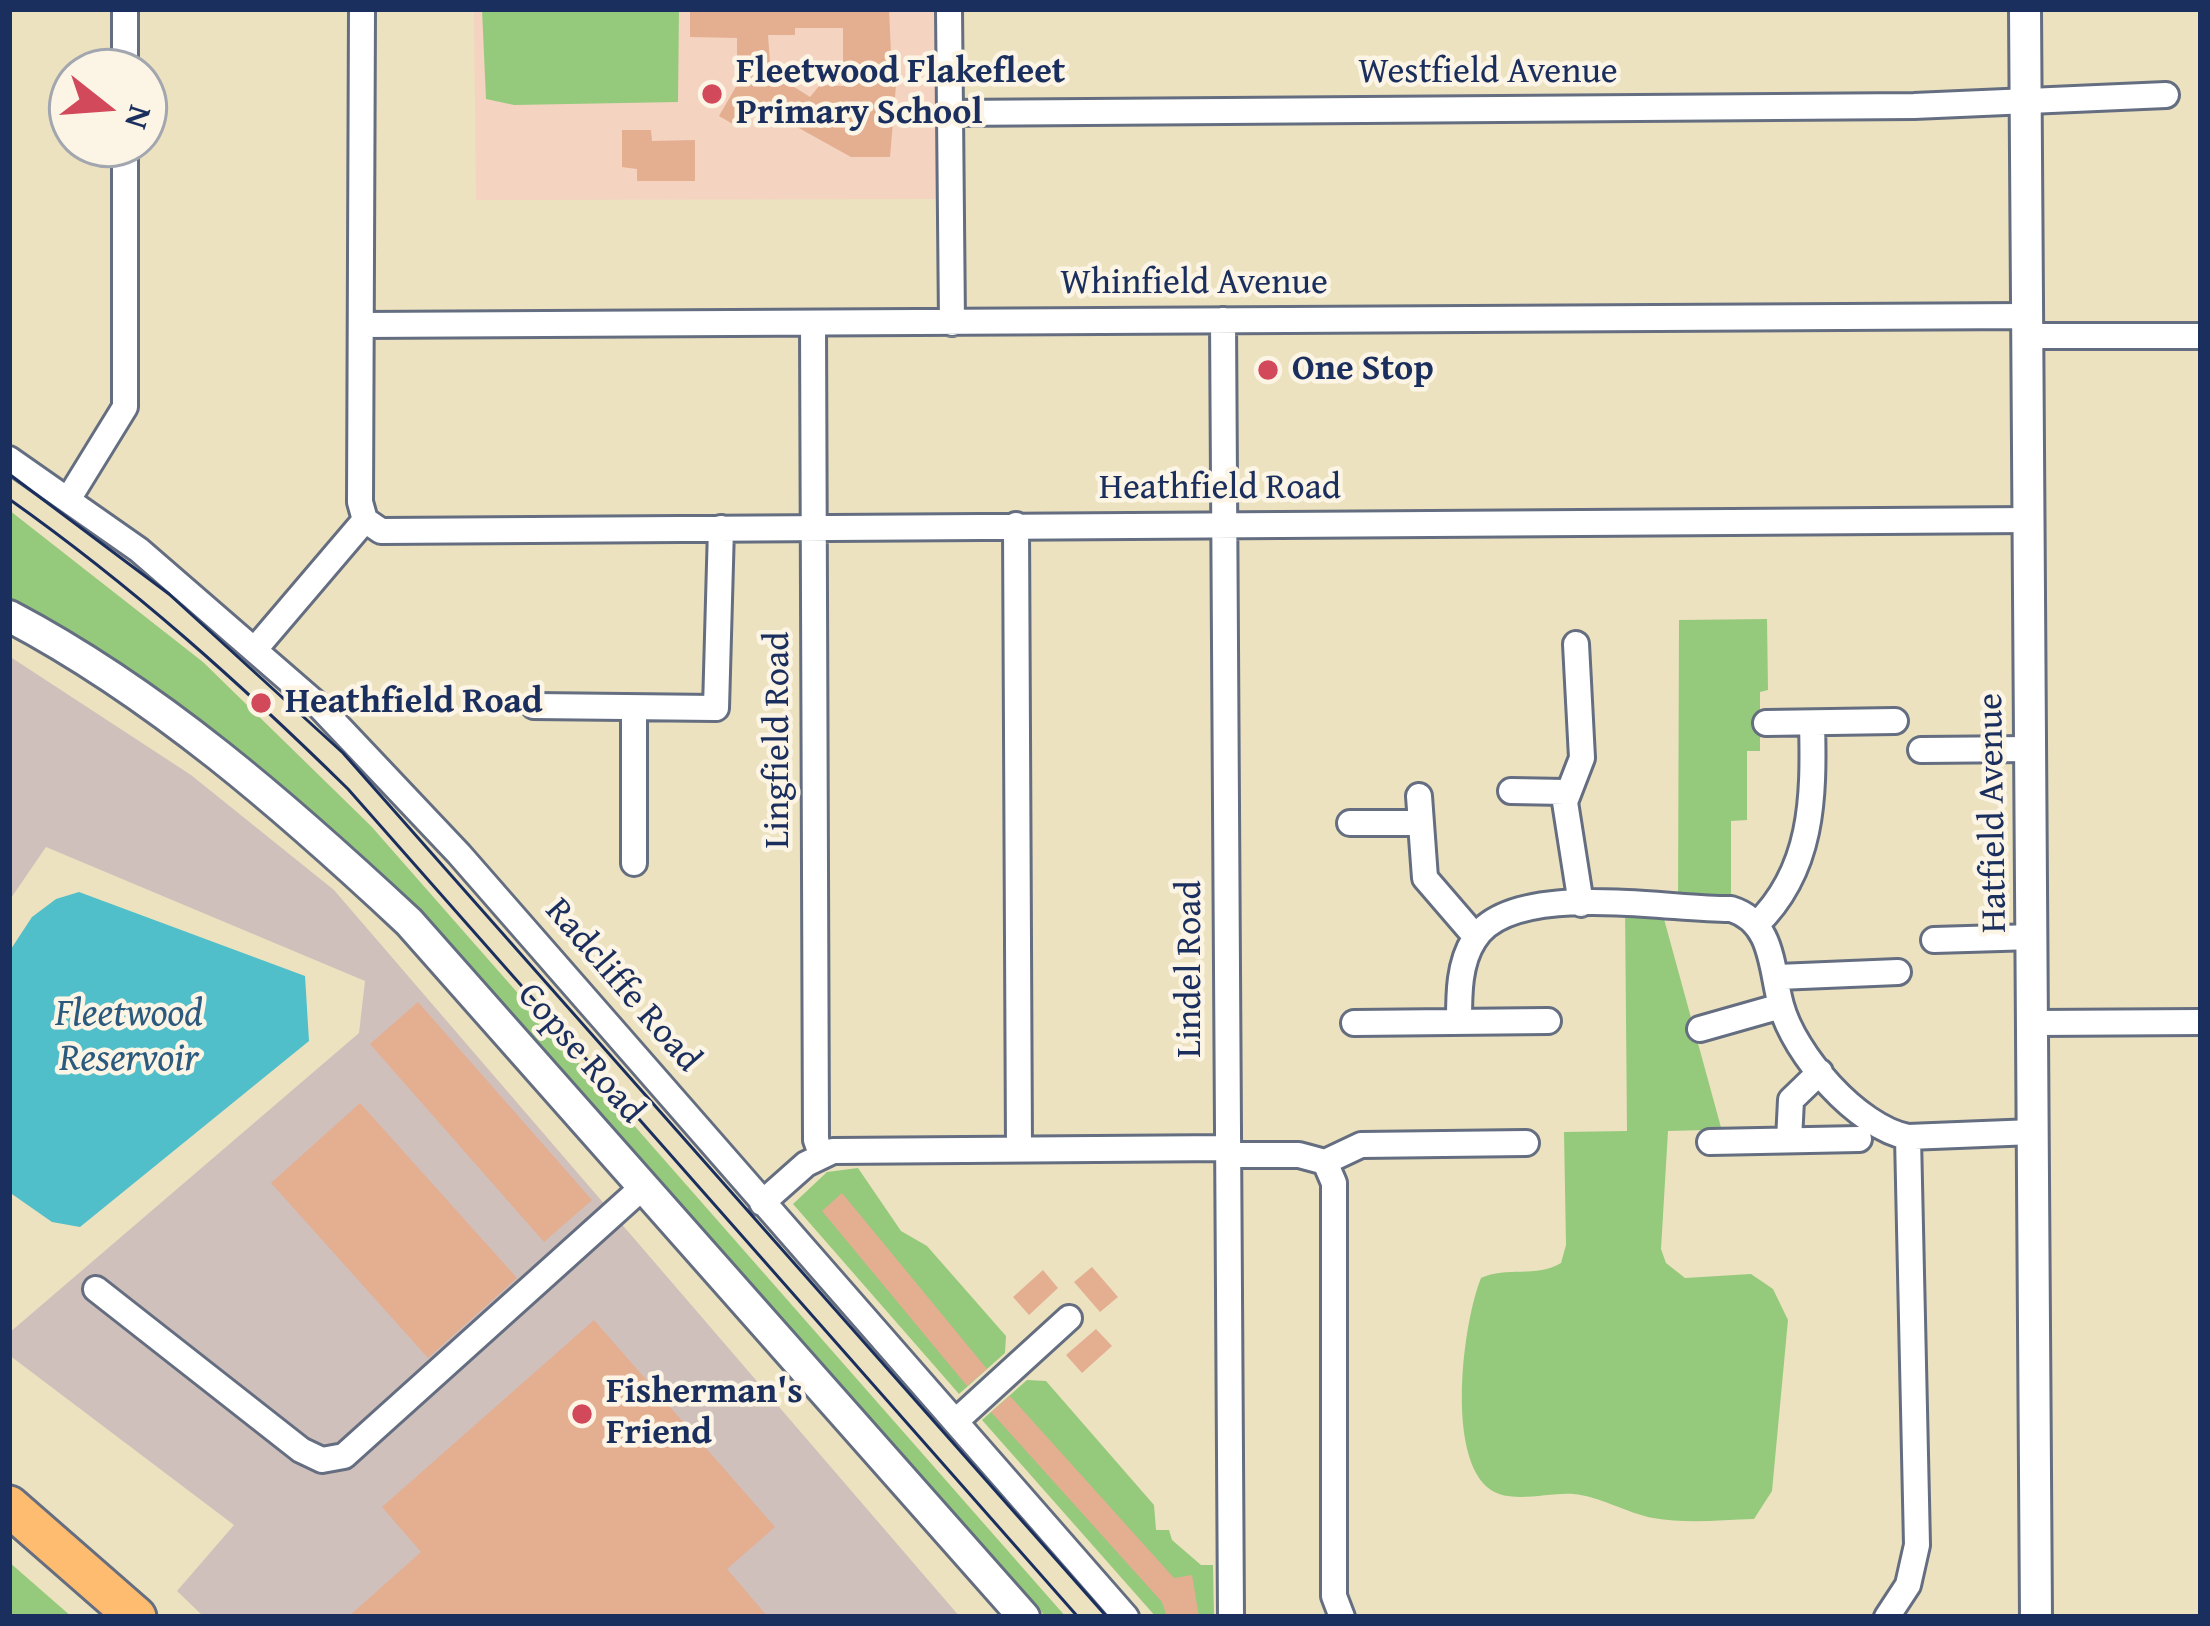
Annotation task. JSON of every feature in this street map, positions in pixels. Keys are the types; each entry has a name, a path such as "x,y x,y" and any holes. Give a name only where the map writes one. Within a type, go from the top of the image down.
{"highway":[{"path":"9,1506 136,1617"}],"street":[{"path":"125,9 125,48"},
{"path":"256,648 365,520 360,502 362,9"},
{"path":"949,9 952,322"},
{"name":"Hatfield Avenue","path":"2025,9 2036,1617"},
{"name":"Westfield Avenue","path":"950,113 2026,101 2052,95 2166,94"},
{"path":"69,498 125,407 125,168"},
{"name":"Whinfield Avenue","path":"361,325 1223,320 2027,326 2201,336"},
{"name":"Lindel Road","path":"1223,320 1231,1617"},
{"name":"Lingfield Road","path":"813,324 816,1140 821,1154"},
{"name":"Radcliffe Road","path":"9,459 69,498 256,648 320,706 459,854 1126,1617"},
{"name":"Heathfield Road","path":"365,520 381,531 2031,520"},
{"path":"1016,525 1019,1149"},
{"path":"533,706 716,708 721,528"},
{"name":"Copse Road","path":"9,616 101,672 307,827 409,922 1024,1617"},
{"path":"1576,644 1582,758 1565,792 1581,904"},
{"path":"634,708 634,863"},
{"path":"1766,723 1895,721"},
{"path":"1756,925 1782,900 1808,833 1812,723"},
{"path":"1921,750 2032,749"},
{"path":"1511,791 1565,792"},
{"path":"1419,796 1425,878 1442,904 1475,936"},
{"path":"1350,823 1420,823"},
{"path":"1459,1021 1462,972 1475,936 1520,906 1731,909 1756,925 1778,977 1781,1006 1820,1072 1864,1119 1908,1137 2033,1132"},
{"path":"1934,940 2034,938"},
{"path":"1778,977 1898,972"},
{"path":"1700,1029 1781,1006"},
{"path":"1354,1023 1548,1021"},
{"path":"2035,1022 2201,1022"},
{"path":"1789,1140 1791,1100 1820,1072"},
{"path":"1887,1617 1908,1585 1917,1545 1908,1137"},
{"path":"1710,1142 1859,1138"},
{"path":"762,1203 821,1154 1228,1151 1299,1155 1325,1162 1361,1144 1526,1143"},
{"path":"1325,1162 1334,1183 1334,1596 1342,1617"},
{"path":"96,1289 302,1450 322,1460 344,1456 644,1186"},
{"path":"956,1420 1069,1318"}],"shaded area":[{"name":"Fleetwood Flakefleet Primary School","path":"474,9 950,9 951,199 476,200"},
{"path":"9,656 191,775 334,890 960,1617 204,1617 177,1591 234,1525 9,1355 9,1333 359,1033 365,981 46,847 9,901"}],"green space":[{"path":"482,9 679,9 678,102 514,105 486,99"},
{"path":"9,510 203,662 371,826 1066,1617 1046,1617 491,992 404,903 9,616"},
{"path":"1767,619 1768,690 1760,692 1760,751 1747,751 1747,820 1731,821 1731,909 1678,909 1679,620"},
{"path":"1625,905 1661,908 1725,1142 1710,1142 1706,1130 1668,1131 1661,1249 1666,1263 1685,1278 1751,1274 1773,1289 1788,1320 1772,1491 1754,1519 1666,1520 1583,1495 1499,1494 1477,1474 1468,1450 1463,1421 1464,1356 1481,1278 1561,1263 1566,1245 1564,1132 1627,1131"},
{"path":"858,1168 901,1231 927,1246 1006,1336 1005,1353 959,1394 793,1204 827,1172"},
{"path":"1027,1380 1046,1381 1154,1505 1156,1530 1169,1530 1172,1540 1201,1565 1213,1565 1214,1617 1156,1617 982,1420"},
{"path":"9,1562 72,1617 9,1617"}],"water":[{"name":"Fleetwood Reservoir","path":"79,892 305,976 309,1041 80,1227 52,1222 9,1192 9,952 32,917 56,899"}],"building":[{"path":"690,9 889,9 891,54 898,61 890,157 851,157 752,102 738,127 719,116 737,85 737,38 690,37","holes":["795,28 843,28 843,86 820,85 810,97 780,78 770,62 768,35 795,35"]},
{"path":"622,130 651,130 652,141 695,140 695,181 637,181 637,169 622,167"},
{"path":"418,1002 592,1200 544,1242 370,1044"},
{"path":"360,1103 517,1278 428,1358 271,1183"},
{"path":"842,1193 987,1369 967,1386 822,1211"},
{"path":"1092,1267 1118,1297 1100,1312 1074,1282"},
{"path":"1043,1270 1058,1288 1029,1315 1013,1297"},
{"name":"Fisherman's Friend","path":"594,1320 775,1527 727,1569 768,1617 348,1617 421,1552 382,1507"},
{"path":"1096,1329 1112,1346 1082,1373 1066,1355"},
{"path":"1010,1396 1174,1578 1192,1575 1199,1617 1166,1614 1162,1602 991,1412"}],"tram line":[{"path":"9,474 169,594 343,753 1107,1617"},
{"path":"9,499 184,637 348,789 1078,1617"}],"place":[{"name":"Fleetwood Flakefleet Primary School","path":"712,94"},
{"name":"One Stop","path":"1268,370"},
{"name":"Heathfield Road","path":"261,703"},
{"name":"Fisherman's Friend","path":"582,1414"}]}
